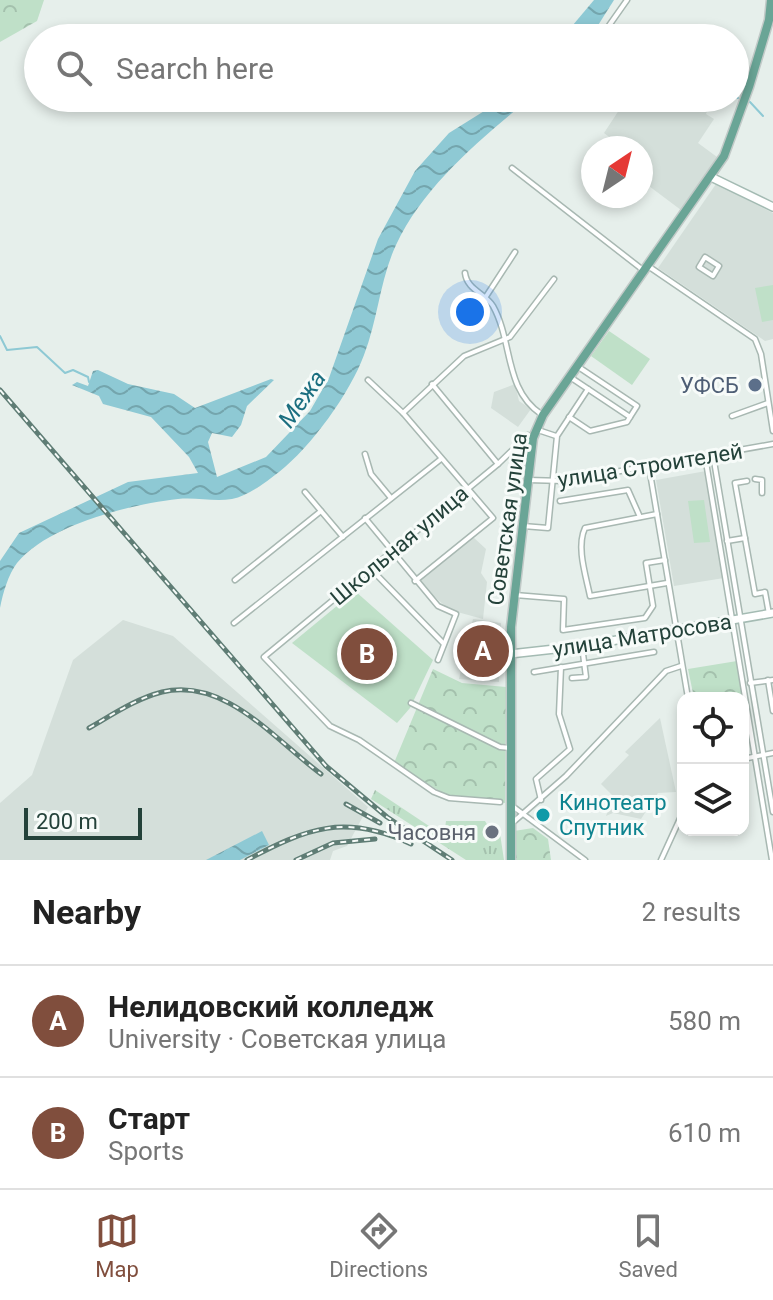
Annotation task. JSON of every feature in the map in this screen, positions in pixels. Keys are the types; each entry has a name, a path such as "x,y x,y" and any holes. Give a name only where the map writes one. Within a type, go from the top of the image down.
{"main road":[{"name":"Советская улица","path":"749,88 771,21 771,0"},
{"name":"Советская улица","path":"511,860 504,803 511,748 510,654 514,595 534,434 543,415 711,177 724,156 740,112"},
{"path":"711,177 773,207"},
{"name":"улица Матросова","path":"510,654 582,646 771,614"}],"street":[{"path":"610,24 627,0"},
{"path":"512,168 646,268 755,339 761,354 773,431"},
{"path":"485,298 515,252"},
{"path":"705,257 719,266 713,276 699,267 705,257"},
{"path":"465,273 471,287 492,305 520,395 543,415"},
{"path":"403,413 464,356 503,340 518,328 554,279"},
{"path":"569,417 590,431 627,422 637,406 577,366"},
{"path":"570,377 630,417"},
{"path":"368,380 403,413 493,518 415,581"},
{"path":"432,384 498,464"},
{"path":"522,526 548,528 557,436 588,389"},
{"path":"732,416 768,403"},
{"path":"534,434 557,436"},
{"name":"Школьная улица","path":"504,803 449,798 434,792 359,740 330,726 264,657 498,464 528,435 534,434"},
{"name":"улица Строителей","path":"528,480 551,482 773,444"},
{"path":"365,454 371,474 391,498"},
{"path":"713,455 772,860"},
{"path":"705,456 770,783 773,812"},
{"path":"234,623 441,459"},
{"path":"649,467 687,692"},
{"path":"755,479 762,480 762,493"},
{"path":"747,481 735,483 755,594 768,591 771,614"},
{"path":"560,501 628,490 640,517"},
{"path":"305,492 343,537"},
{"path":"235,580 321,511"},
{"path":"657,514 585,528 582,535 583,557 590,596 668,583"},
{"path":"365,518 438,606 456,614 438,660"},
{"path":"727,541 745,538"},
{"path":"514,595 564,599 563,630 648,617 653,606 646,563 665,560"},
{"path":"371,569 443,643"},
{"path":"572,678 586,677 582,646"},
{"path":"534,672 654,652"},
{"path":"509,825 525,816 666,671 681,666"},
{"path":"541,800 536,779 570,749 559,714 561,667"},
{"path":"750,683 770,680 773,711"},
{"path":"411,703 500,747 511,748"},
{"path":"749,758 773,753"},
{"path":"504,803 585,860"},
{"path":"661,860 677,825"}],"shaded area":[{"path":"618,112 707,112 714,119 698,143 717,157 681,210 653,189 653,136 608,136 604,133"},
{"path":"716,184 773,213 773,339 765,341 658,268"},
{"path":"515,384 519,401 531,409 518,427 491,408 494,392"},
{"path":"706,471 724,578 674,586 656,480"},
{"path":"473,537 486,549 481,573 487,582 483,619 450,610 417,582"},
{"path":"473,619 501,623 499,682 459,679"},
{"path":"123,620 173,636 368,807 347,846 333,851 330,860 0,860 0,803 32,775 73,660"},
{"path":"660,718 676,792 658,793 641,819 613,813 606,816 610,804 619,802 601,784 629,755 625,752"}],"green space":[{"path":"0,0 44,0 37,21 24,24 24,28 0,42"},
{"path":"773,285 773,320 762,322 755,288"},
{"path":"609,331 650,359 632,385 591,356"},
{"path":"704,500 710,542 694,543 688,501"},
{"path":"355,591 433,660 410,708 397,723 292,643"},
{"path":"737,661 742,692 693,692 688,669"},
{"path":"433,669 462,683 506,687 505,803 446,795 394,763"},
{"path":"375,790 444,836 446,821 485,821 488,826 499,827 504,860 466,860 371,799"},
{"path":"533,828 548,839 551,860 516,860 514,831"}],"water":[{"path":"594,0 614,0 599,24 574,24"},
{"path":"483,112 513,112 455,164 408,223 391,258 358,370 304,449 263,484 232,499 178,499 137,506 69,527 31,550 17,563 6,584 0,608 0,561 19,533 128,482 198,473 189,457 151,417 103,404 99,396 72,385 77,382 88,386 93,371 98,370 128,384 174,394 195,408 274,380 247,406 241,425 232,437 212,433 208,442 217,477 266,457 310,411 329,378 378,239 415,171 449,133"},
{"path":"262,831 269,845 240,860 206,860"}],"waterway":[{"path":"750,102 763,116"},
{"path":"0,336 7,350 37,347 65,373 73,370 88,377 89,382"}],"railway":[{"path":"0,390 326,766 387,817 452,860"},
{"path":"89,728 133,703 162,692 185,690 207,694 228,702 248,715 321,774"},
{"path":"346,804 380,823"},
{"path":"247,860 289,840 327,828 366,829 411,844"},
{"path":"296,860 333,843 375,839"}],"place":[{"name":"УФСБ","path":"755,385"},
{"name":"Нелидовский колледж","path":"483,651"},
{"name":"Старт","path":"367,654"},
{"name":"Кинотеатр Спутник","path":"543,815"},
{"name":"Часовня","path":"492,832"}],"water label":[{"name":"Межа","path":"302,399"}]}
